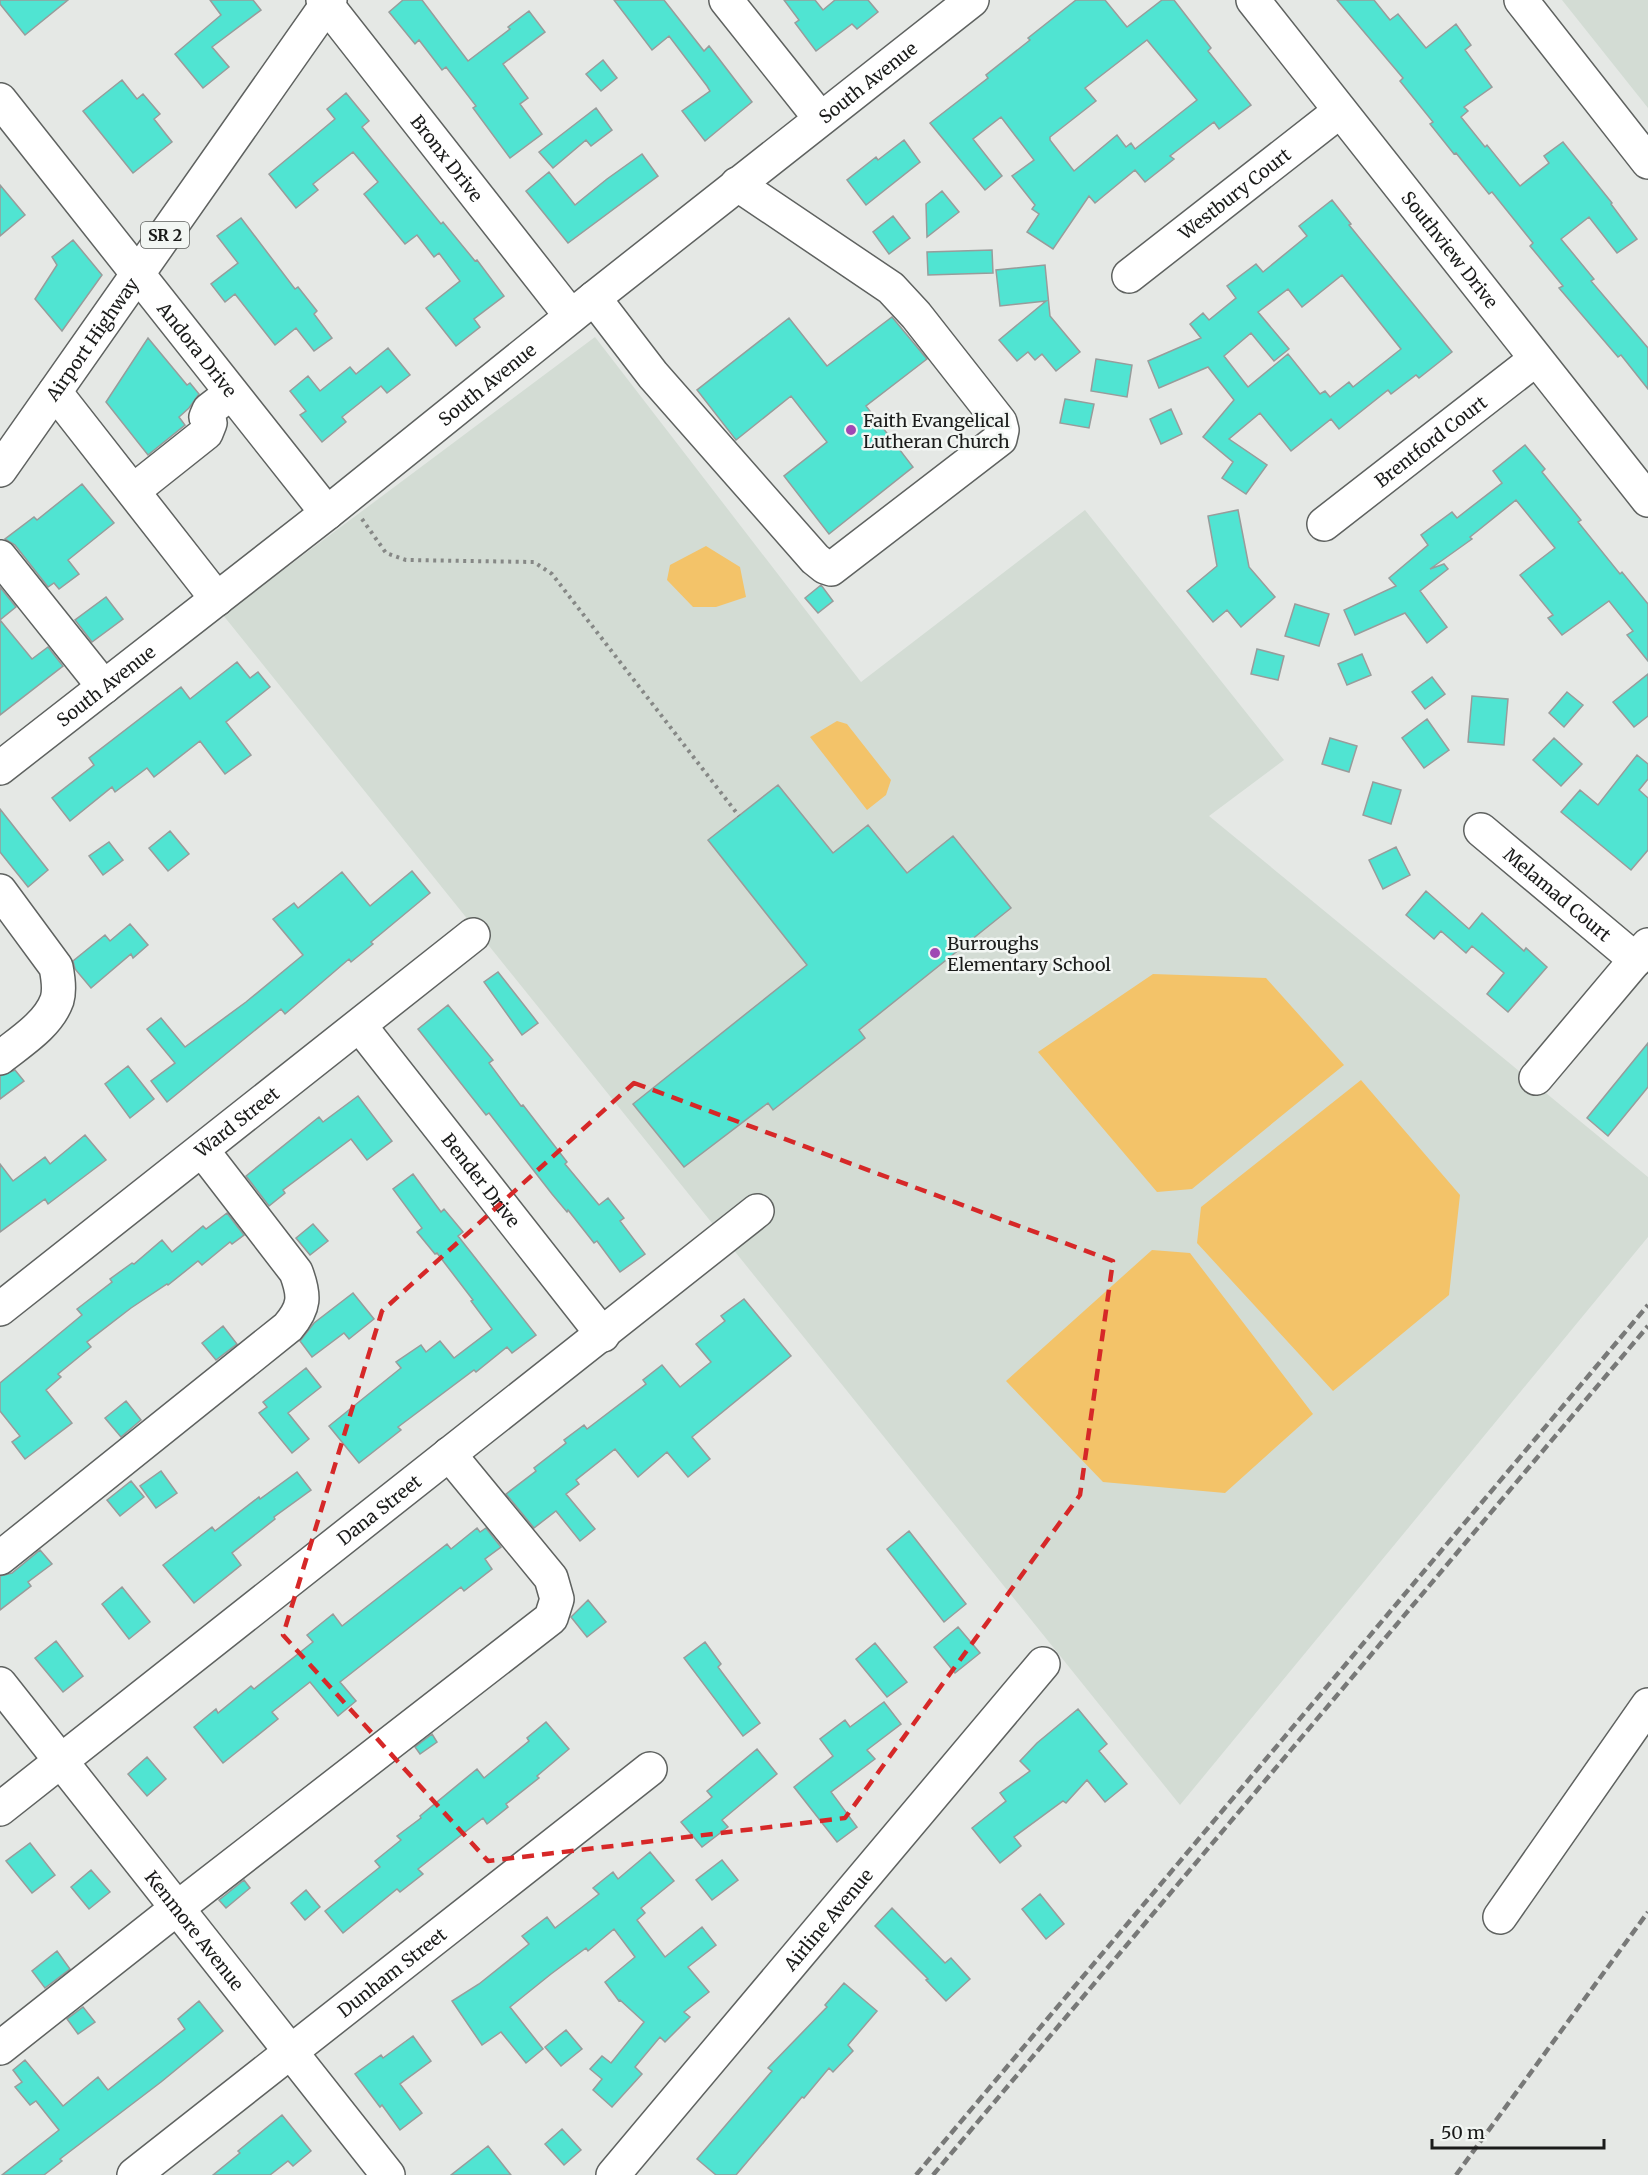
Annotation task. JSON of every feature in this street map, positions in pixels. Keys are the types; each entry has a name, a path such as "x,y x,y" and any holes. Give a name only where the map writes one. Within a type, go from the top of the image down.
{"street":[{"path":"726,0 820,118"},
{"name":"South Avenue","path":"0,768 336,506 737,184 972,0"},
{"name":"Southview Drive","path":"1253,0 1648,500"},
{"path":"1521,0 1648,162"},
{"name":"Airport Highway","path":"0,470 327,1"},
{"name":"Bronx Drive","path":"327,1 583,307 653,375 814,559 825,567 831,568 1000,439 1002,430 1000,422 993,413 916,315 891,288 737,184"},
{"name":"Andora Drive","path":"0,100 231,393 336,506"},
{"name":"Westbury Court","path":"1129,276 1340,111"},
{"name":"Brentford Court","path":"1324,524 1536,360"},
{"path":"55,392 217,599"},
{"path":"133,491 206,433 210,423 206,417 208,410 231,393"},
{"path":"0,557 104,687"},
{"name":"Melamad Court","path":"1480,830 1642,953"},
{"path":"0,891 56,967 58,999 49,1015 33,1032 0,1058"},
{"name":"Ward Street","path":"0,1309 473,935"},
{"path":"1536,1078 1642,953"},
{"name":"Bender Drive","path":"360,1026 603,1335"},
{"path":"0,1558 288,1327 298,1315 303,1299 302,1287 296,1272 202,1150"},
{"name":"Dana Street","path":"0,1809 603,1335 757,1211"},
{"path":"0,2048 176,1908 551,1618 557,1599 551,1578 449,1454"},
{"name":"Airline Avenue","path":"613,2175 1043,1664"},
{"name":"Kenmore Avenue","path":"0,1684 388,2175"},
{"path":"1500,1917 1648,1705"},
{"name":"Dunham Street","path":"134,2175 650,1769"}],"path":[{"path":"336,506 386,553 406,560 534,562 552,574 739,816"}],"highlighted area":[{"path":"634,1083 1113,1261 1080,1495 845,1818 488,1861 283,1635 382,1311"}],"shaded area":[{"path":"1562,0 1648,0 1648,108"},
{"name":"Burroughs Elementary School","path":"595,337 861,682 1085,510 1284,760 1209,816 1648,1177 1648,1237 1180,1805 223,615"},
{"path":"706,546 740,567 746,597 716,607 693,607 667,580 670,565"},
{"path":"837,721 847,724 891,780 886,795 867,810 810,737"},
{"path":"1153,974 1266,978 1344,1065 1192,1189 1157,1192 1038,1052"},
{"path":"1361,1080 1460,1195 1449,1295 1333,1391 1197,1243 1201,1207"},
{"path":"1152,1250 1190,1253 1313,1414 1225,1493 1103,1482 1006,1381"}],"building":[{"path":"0,0 68,0 25,35 0,4"},
{"path":"210,0 253,0 261,10 212,47 229,67 203,88 175,54 221,15"},
{"path":"403,0 422,0 468,61 510,29 508,27 529,11 545,32 503,64 528,98 520,104 542,134 510,158 473,108 476,106 446,67 442,70 419,40 415,44 389,12"},
{"path":"614,0 664,0 704,51 709,46 752,102 705,141 682,111 710,91 707,86 669,36 652,50"},
{"path":"784,0 815,0 823,10 835,0 868,0 878,12 857,29 852,24 816,51 795,23 799,20"},
{"path":"1076,0 1105,0 1127,27 1162,0 1174,0 1211,48 1208,51 1251,105 1219,129 1214,122 1170,156 1174,159 1145,182 1135,170 1095,203 1089,196 1053,249 1027,232 1039,214 1032,209 1035,205 1012,176 1034,160 1001,117 973,139 1002,176 985,190 930,123 988,78 986,75 1030,40 1028,38","holes":["1147,40 1197,100 1135,149 1131,143 1126,147 1117,135 1074,171 1050,140 1050,137 1096,101 1085,88"]},
{"path":"1337,0 1374,0 1390,20 1398,14 1426,48 1456,24 1471,45 1465,50 1492,87 1464,107 1468,111 1461,117 1485,147 1487,145 1520,186 1549,163 1544,156 1563,142 1612,203 1637,239 1617,253 1589,217 1561,239 1594,279 1591,281 1648,348 1648,389 1621,355 1618,357 1559,288 1563,286 1530,246 1533,243 1492,192 1489,194 1456,153 1454,154 1430,124 1433,122 1400,81 1403,78"},
{"path":"603,60 617,78 601,91 586,74"},
{"path":"122,80 137,99 143,94 160,114 154,119 172,142 133,173 83,111"},
{"path":"346,93 369,121 362,127 441,224 443,222 475,261 477,260 504,296 474,319 480,327 456,346 426,308 460,281 439,253 434,257 417,235 405,244 364,194 378,182 353,152 313,184 318,190 296,208 269,174 335,119 327,109"},
{"path":"596,108 612,130 591,146 586,140 553,168 539,152"},
{"path":"904,140 920,162 866,205 847,180 876,157 878,160"},
{"path":"642,154 658,176 568,243 526,191 549,172 575,205"},
{"path":"0,185 25,215 0,236"},
{"path":"942,191 959,212 927,237 926,204"},
{"path":"1332,200 1351,224 1349,225 1452,352 1419,378 1416,375 1391,394 1388,390 1339,429 1331,419 1291,451 1260,413 1229,439 1267,465 1246,494 1222,478 1233,462 1203,437 1234,400 1208,367 1159,388 1148,361 1201,338 1190,324 1203,313 1209,320 1236,298 1227,286 1256,264 1263,272 1307,236 1299,226","holes":["1342,275 1401,349 1353,387 1349,382 1330,397 1325,391 1320,394 1288,354 1248,387 1224,356 1251,333 1274,361 1289,349 1258,312 1288,289 1302,307"]},
{"path":"893,216 910,238 889,254 873,232"},
{"path":"241,218 295,289 298,287 317,311 314,314 332,338 314,351 296,328 275,345 235,294 225,302 211,284 238,263 217,236"},
{"path":"73,240 102,275 62,331 35,299 57,265 52,257"},
{"path":"992,250 993,273 928,275 927,252"},
{"path":"1045,265 1050,316 1080,352 1056,371 1042,354 1035,360 1028,352 1017,361 999,340 1046,301 1000,306 996,270"},
{"name":"Faith Evangelical Lutheran Church","path":"892,317 927,359 866,406 913,467 829,534 784,476 827,442 791,396 736,440 697,390 789,318 827,366"},
{"path":"148,338 187,385 190,383 199,394 179,417 185,425 148,455 106,402"},
{"path":"388,348 410,375 387,393 381,386 342,417 346,422 322,442 300,415 306,411 290,391 308,376 320,391 350,367 356,374"},
{"path":"1096,359 1132,365 1127,397 1091,391"},
{"path":"1065,399 1094,404 1089,428 1060,423"},
{"path":"1171,409 1182,434 1161,444 1150,419"},
{"path":"1525,445 1545,469 1542,472 1581,520 1578,522 1620,574 1622,572 1648,604 1648,661 1627,635 1633,631 1609,601 1562,635 1548,618 1553,615 1520,575 1555,548 1516,500 1470,537 1472,539 1430,569 1444,564 1448,569 1420,591 1447,627 1427,643 1405,613 1355,635 1344,610 1396,586 1389,578 1428,545 1421,535 1452,512 1457,518 1502,483 1493,471"},
{"path":"82,484 114,523 68,560 79,574 59,589 54,583 48,587 15,545 5,539 34,517 37,520"},
{"path":"1238,510 1249,567 1275,597 1241,627 1227,610 1213,622 1187,591 1217,566 1208,516"},
{"path":"821,585 833,601 818,613 805,598"},
{"path":"0,587 16,607 0,620"},
{"path":"106,597 123,619 92,642 75,620"},
{"path":"1295,604 1329,614 1319,646 1285,636"},
{"path":"0,620 32,659 48,647 63,666 0,715"},
{"path":"1257,649 1284,656 1278,680 1251,674"},
{"path":"1362,654 1371,675 1347,685 1338,664"},
{"path":"237,662 250,678 258,672 270,687 226,722 251,755 225,774 200,741 154,777 147,768 115,792 112,787 70,821 52,798 94,765 89,758 181,687 190,699"},
{"path":"1648,674 1648,716 1634,727 1613,702"},
{"path":"1432,677 1445,694 1425,709 1412,692"},
{"path":"1567,692 1583,705 1564,727 1549,713"},
{"path":"1472,696 1508,699 1504,745 1468,742"},
{"path":"1427,719 1449,750 1424,768 1402,738"},
{"path":"1330,738 1357,746 1349,772 1322,764"},
{"path":"1554,738 1582,764 1561,786 1533,760"},
{"path":"1637,755 1648,764 1648,779 1639,790 1648,798 1648,850 1631,870 1561,812 1580,790 1598,805"},
{"path":"1373,782 1401,790 1391,824 1363,815"},
{"path":"778,785 833,853 868,825 907,873 953,836 1011,908 859,1030 865,1038 773,1110 768,1103 684,1167 633,1104 807,965 708,840"},
{"path":"0,809 48,870 28,887 0,852"},
{"path":"170,831 189,854 168,871 149,848"},
{"path":"109,842 123,860 103,875 89,856"},
{"path":"1396,847 1410,875 1383,889 1369,860"},
{"path":"412,871 430,893 371,942 373,944 351,962 349,959 285,1014 281,1009 167,1102 151,1081 175,1063 147,1029 161,1018 185,1047 246,1002 303,955 273,919 294,903 298,908 342,872 370,906"},
{"path":"1426,891 1469,929 1482,913 1524,951 1526,948 1547,967 1508,1012 1487,994 1504,973 1472,946 1466,953 1441,931 1434,939 1406,915"},
{"path":"130,924 148,945 133,958 131,954 91,988 75,969 73,961 105,935 110,941"},
{"path":"498,972 538,1023 522,1035 484,982"},
{"path":"448,1005 493,1060 489,1063 567,1162 565,1164 599,1205 608,1198 624,1218 620,1221 645,1254 620,1272 597,1241 594,1243 552,1194 489,1113 486,1115 418,1029"},
{"path":"1648,1043 1648,1087 1608,1136 1587,1118"},
{"path":"128,1066 154,1099 130,1118 105,1084"},
{"path":"15,1070 24,1081 0,1099 0,1076"},
{"path":"358,1096 392,1141 367,1160 351,1139 283,1190 285,1193 269,1206 246,1176 319,1117 323,1122"},
{"path":"85,1135 106,1160 48,1204 45,1199 0,1232 0,1164 13,1181 45,1157 50,1164"},
{"path":"413,1174 441,1212 444,1209 463,1232 458,1236 536,1335 512,1353 507,1347 476,1372 474,1370 398,1427 401,1430 359,1463 329,1426 401,1368 396,1362 421,1345 426,1352 440,1341 454,1358 492,1329 437,1253 435,1254 417,1232 422,1228 393,1189"},
{"path":"227,1213 244,1235 232,1244 230,1242 202,1265 198,1261 168,1285 131,1308 87,1342 91,1347 58,1374 61,1377 46,1390 72,1423 25,1459 12,1442 20,1436 0,1411 0,1383 82,1315 77,1309 112,1282 110,1279 132,1263 134,1264 162,1240 172,1252 203,1226 206,1229"},
{"path":"313,1224 328,1241 310,1255 296,1238"},
{"path":"353,1293 374,1319 349,1339 344,1333 312,1357 300,1341 314,1323"},
{"path":"744,1299 791,1356 692,1437 710,1459 688,1477 667,1452 638,1477 615,1449 576,1480 579,1484 566,1494 595,1529 580,1541 556,1511 534,1528 506,1494 536,1471 534,1468 566,1443 564,1440 584,1425 587,1429 646,1384 643,1380 662,1365 680,1387 711,1362 696,1344 725,1321 721,1316"},
{"path":"223,1326 237,1344 216,1360 202,1343"},
{"path":"306,1368 321,1387 288,1413 309,1439 292,1453 259,1413 267,1407 263,1402"},
{"path":"126,1401 141,1420 121,1437 105,1418"},
{"path":"161,1471 177,1493 156,1508 140,1486"},
{"path":"297,1472 311,1490 274,1517 275,1519 232,1553 241,1565 194,1603 163,1565 212,1527 215,1531 259,1497 260,1499"},
{"path":"131,1481 144,1497 120,1516 107,1500"},
{"path":"477,1528 480,1532 486,1528 501,1547 485,1559 492,1569 464,1591 461,1587 340,1682 356,1701 338,1716 310,1682 272,1712 278,1719 223,1763 194,1727 216,1709 218,1713 251,1686 254,1689 313,1642 307,1635 333,1614 342,1626 447,1544 451,1549"},
{"path":"909,1531 966,1604 944,1622 887,1549"},
{"path":"40,1550 52,1564 28,1582 31,1586 0,1610 0,1576 12,1573"},
{"path":"122,1587 150,1622 129,1639 102,1604"},
{"path":"588,1600 606,1622 587,1637 571,1617"},
{"path":"958,1627 980,1653 955,1673 934,1647"},
{"path":"56,1641 83,1676 63,1692 35,1658"},
{"path":"705,1642 721,1664 718,1667 760,1723 743,1736 684,1658"},
{"path":"875,1643 907,1682 887,1697 856,1659"},
{"path":"884,1702 901,1724 867,1750 875,1759 831,1792 857,1827 837,1842 794,1787 833,1756 820,1739 845,1720 850,1727"},
{"path":"1078,1709 1107,1744 1099,1751 1127,1784 1105,1802 1087,1780 1066,1803 1063,1801 1014,1837 1021,1846 1000,1863 972,1828 1006,1801 1000,1793 1030,1771 1020,1761 1037,1743"},
{"path":"546,1722 569,1749 537,1776 539,1778 506,1804 508,1807 487,1824 483,1818 418,1869 423,1874 400,1892 397,1889 343,1933 325,1911 380,1867 375,1861 401,1840 397,1836 477,1769 484,1778 529,1741 527,1738"},
{"path":"432,1734 437,1742 420,1754 415,1747"},
{"path":"757,1749 777,1774 722,1820 728,1827 702,1847 681,1822 712,1797 707,1791"},
{"path":"147,1757 166,1779 147,1796 128,1774"},
{"path":"30,1843 55,1875 32,1893 6,1861"},
{"path":"650,1852 674,1881 641,1908 645,1913 637,1920 665,1957 702,1927 716,1945 688,1967 709,1992 684,2012 690,2017 665,2042 660,2037 635,2067 642,2074 612,2107 593,2090 602,2079 590,2069 602,2056 611,2063 644,2022 619,2001 605,1982 635,1957 614,1929 588,1951 586,1948 510,2007 543,2049 526,2063 501,2032 482,2045 452,2001 479,1984 529,1944 522,1936 547,1917 555,1928 599,1894 593,1888 613,1872 618,1879"},
{"path":"722,1860 738,1880 712,1900 696,1880"},
{"path":"91,1870 110,1892 89,1909 71,1887"},
{"path":"244,1880 250,1888 226,1908 219,1900"},
{"path":"306,1890 320,1907 305,1920 291,1903"},
{"path":"1040,1894 1064,1924 1046,1939 1022,1909"},
{"path":"892,1908 945,1963 951,1958 970,1979 946,2001 926,1980 928,1979 875,1926"},
{"path":"57,1951 70,1969 45,1988 32,1971"},
{"path":"844,1983 877,2011 848,2045 853,2051 833,2072 829,2068 736,2175 716,2175 697,2159 772,2071 768,2068 827,2007 825,2005"},
{"path":"199,2001 223,2031 161,2082 60,2159 62,2161 44,2175 2,2175 59,2130 36,2101 30,2105 15,2087 22,2082 13,2070 25,2060 63,2106 98,2077 108,2090 185,2029 178,2019"},
{"path":"83,2007 95,2022 78,2034 67,2019"},
{"path":"566,2030 582,2049 561,2066 545,2047"},
{"path":"413,2036 431,2061 400,2084 422,2113 400,2130 355,2074 381,2055 383,2058"},
{"path":"282,2115 311,2151 293,2166 288,2161 270,2175 213,2175 240,2153 238,2151"},
{"path":"562,2129 581,2150 564,2165 545,2144"},
{"path":"488,2146 511,2175 451,2175"}],"railway":[{"path":"916,2175 1648,1305"},
{"path":"933,2175 1648,1326"},
{"path":"1456,2175 1648,1912"}],"place":[{"name":"Faith Evangelical Lutheran Church","path":"851,430"},
{"name":"Burroughs Elementary School","path":"935,953"}]}
